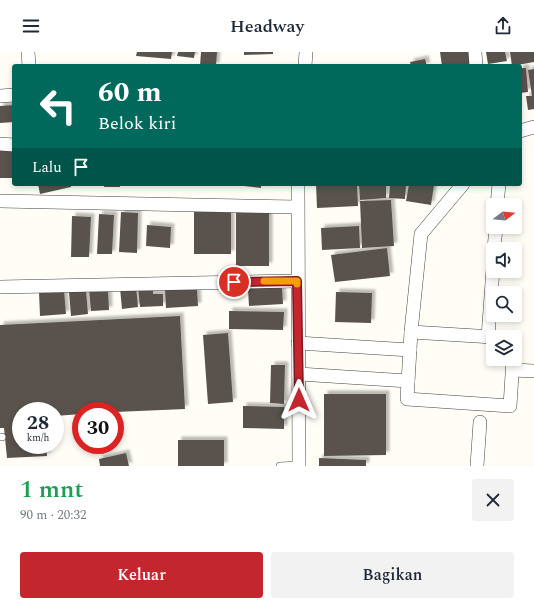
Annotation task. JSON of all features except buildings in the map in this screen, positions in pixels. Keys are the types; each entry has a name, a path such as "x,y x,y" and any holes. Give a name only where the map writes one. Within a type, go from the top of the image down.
{"street":[{"path":"28,52 29,64"},
{"path":"305,64 306,52"},
{"path":"475,52 476,64"},
{"path":"0,96 12,95"},
{"path":"522,130 534,127"},
{"path":"0,144 12,145"},
{"path":"298,186 297,281 299,466"},
{"path":"461,186 421,234 411,332 407,399 510,406 513,366"},
{"path":"498,198 499,186"},
{"path":"0,201 297,207"},
{"path":"491,330 493,278"},
{"path":"0,287 297,281"},
{"path":"411,332 486,337"},
{"path":"298,343 410,350"},
{"path":"519,366 534,371"},
{"path":"299,374 408,381"},
{"path":"477,466 480,422"}],"lane":[{"path":"280,466 299,466"}],"slow traffic":[{"path":"264,281 297,281 297,284"}],"route":[{"path":"234,282 297,281 299,400"}]}
